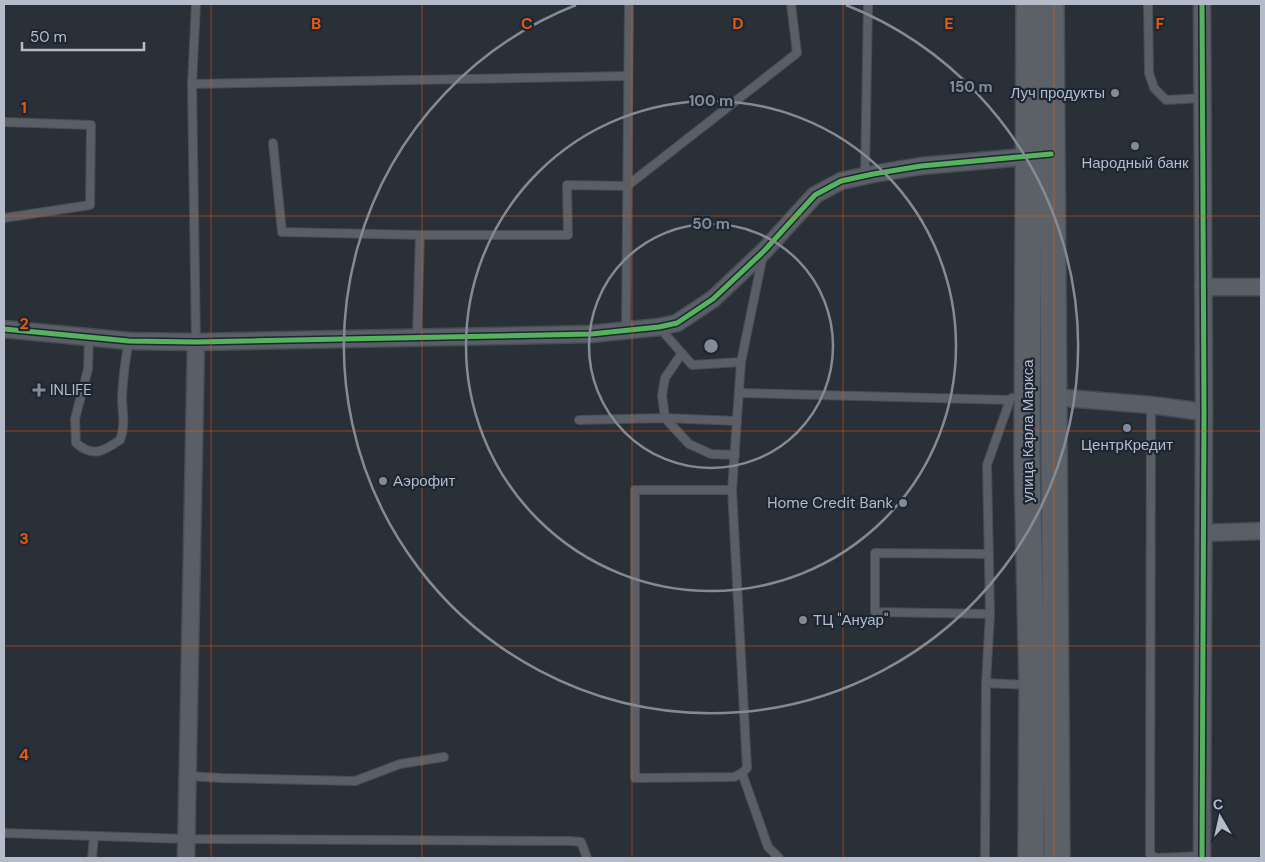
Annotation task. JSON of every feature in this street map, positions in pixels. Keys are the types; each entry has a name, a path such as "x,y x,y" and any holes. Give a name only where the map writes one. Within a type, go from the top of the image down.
{"main road":[{"name":"улица Карла Маркса","path":"1029,4 1040,155 1053,397 1057,858"},
{"name":"улица Карла Маркса","path":"1031,858 1032,685 1019,395 1051,4"}],"street":[{"path":"1202,4 1204,412 1202,857"},
{"path":"4,329 129,341 196,342 591,334 659,327 677,323 713,299 764,251 815,195 842,181 921,166 1040,155"},
{"path":"1202,287 1261,287"},
{"path":"186,858 196,342"},
{"path":"1053,397 1204,412"},
{"path":"1203,533 1261,531"}],"lane":[{"path":"196,4 192,84 196,342"},
{"path":"626,330 629,4"},
{"path":"274,143 282,232 420,235 568,235 568,185 627,186 797,53 791,4"},
{"path":"865,176 868,4"},
{"path":"1148,4 1149,73 1154,88 1166,100 1203,98"},
{"path":"192,84 628,76"},
{"path":"4,122 91,125 90,205 4,218"},
{"path":"417,337 420,235"},
{"path":"732,490 635,490 635,778 734,777 742,774 747,768 732,490 741,362 764,251"},
{"path":"659,327 692,365 741,362"},
{"path":"89,337 88,369 75,420 76,443 84,450 97,452 108,448 120,440 124,430 123,370 129,341"},
{"path":"682,353 665,378 662,395 665,418 689,444 711,454 735,455"},
{"path":"740,393 1019,395 987,466 990,614 986,683 985,858"},
{"path":"1151,406 1150,854 1156,858 1202,857"},
{"path":"579,420 665,418 737,421"},
{"path":"989,554 875,553 876,612 990,614"},
{"path":"986,683 1032,685"},
{"path":"187,776 355,781 400,764 444,757"},
{"path":"742,774 768,847 779,858"},
{"path":"4,833 186,839 571,840 581,842 587,858"},
{"path":"92,858 94,836"}],"cycle path":[{"path":"1202,4 1204,412 1202,858"},
{"path":"4,329 129,341 196,342 591,334 659,327 677,323 713,299 764,251 815,195 841,181 921,166 1051,154"}],"place":[{"name":"Луч продукты","path":"1115,93"},
{"name":"Народный банк","path":"1135,146"},
{"name":"INLIFE","path":"39,390"},
{"name":"ЦентрКредит","path":"1127,428"},
{"name":"Аэрофит","path":"383,481"},
{"name":"Home Credit Bank","path":"903,503"},
{"name":"ТЦ \"Ануар\"","path":"803,620"}]}
